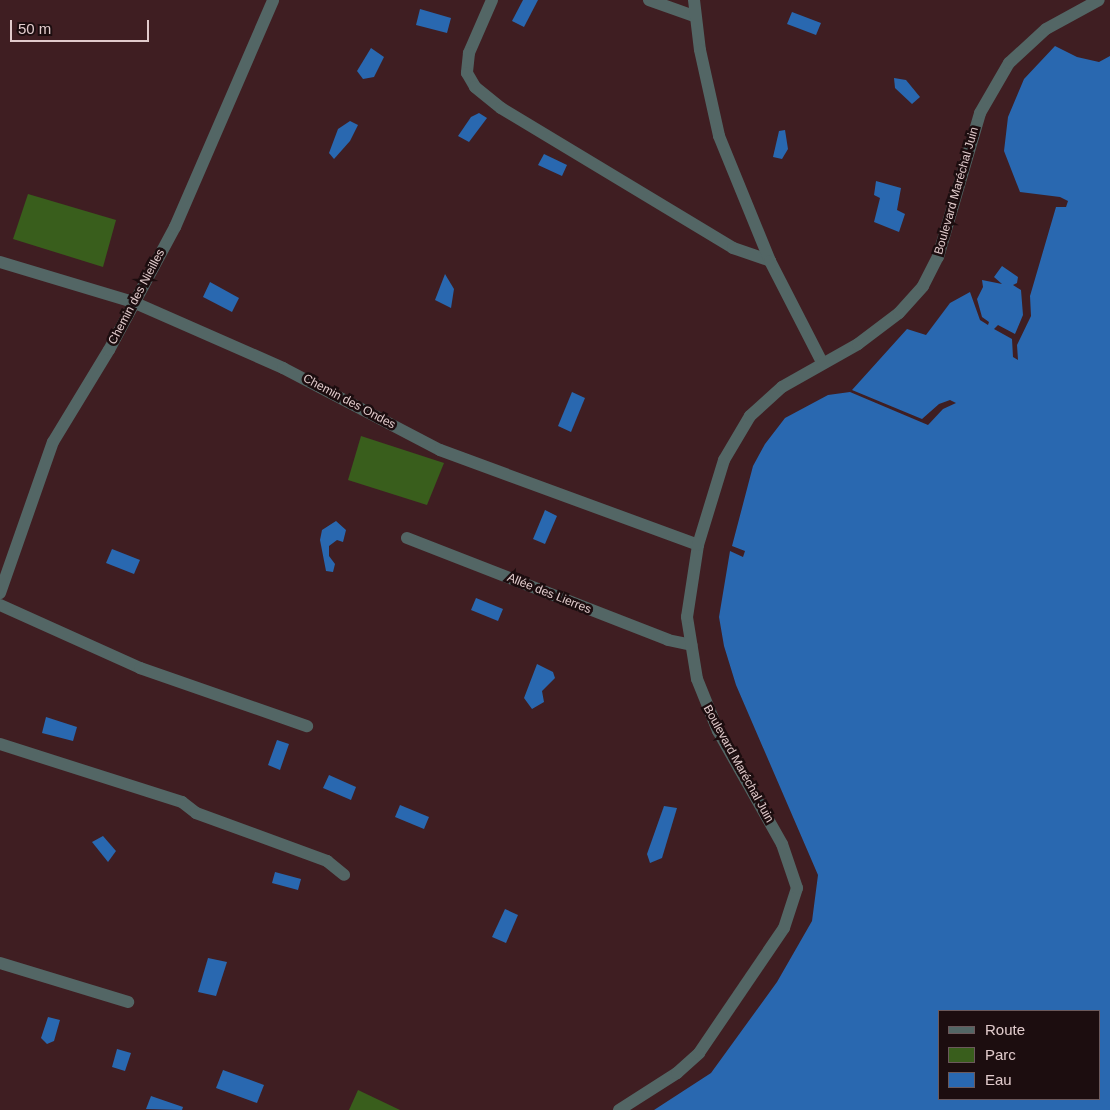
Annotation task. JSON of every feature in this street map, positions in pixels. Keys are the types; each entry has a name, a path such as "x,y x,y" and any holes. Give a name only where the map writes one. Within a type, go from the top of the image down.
{"street":[{"name":"Chemin des Nieilles","path":"0,593 53,442 109,350 133,302 175,227 273,0"},
{"path":"492,0 469,53 467,72 475,87 502,108 733,248 770,260"},
{"path":"649,0 694,16"},
{"path":"694,0 694,16 719,136 770,260 822,362"},
{"name":"Boulevard Maréchal Juin","path":"619,1110 677,1073 699,1053 784,928 797,888 782,844 702,699 691,645 687,617 698,545 724,460 750,416 782,387 822,362 858,344 899,313 923,286 938,257 980,113 1009,63 1046,29 1099,0"},
{"name":"Chemin des Ondes","path":"0,262 133,302 283,368 440,450 698,545"},
{"name":"Allée des Lierres","path":"408,538 668,640 691,645"},
{"path":"0,605 140,668 307,726"},
{"path":"0,744 182,802 196,813 327,861 344,875"},
{"path":"0,962 128,1002"}],"green space":[{"path":"28,194 116,220 103,267 13,239"},
{"path":"361,436 444,463 427,505 348,480"},
{"path":"358,1090 400,1110 349,1110"}],"water":[{"path":"523,0 538,0 524,27 512,21"},
{"path":"420,9 451,18 447,33 416,25"},
{"path":"792,12 821,23 816,35 787,24"},
{"path":"1055,46 1077,57 1099,62 1110,56 1110,1110 654,1110 711,1073 777,982 812,921 818,875 736,685 724,646 719,617 730,551 743,557 745,551 732,546 753,466 765,444 785,418 828,395 850,392 928,425 943,409 956,403 950,400 939,404 922,419 852,390 907,329 926,335 950,303 970,292 980,320 988,325 989,322 982,317 977,299 983,287 982,280 1002,284 994,277 1002,266 1018,277 1017,283 1013,285 1021,290 1023,315 1015,334 998,325 994,329 1012,339 1013,357 1018,360 1017,345 1031,316 1030,296 1056,207 1066,207 1068,201 1060,197 1020,192 1004,151 1008,117 1024,79"},
{"path":"371,48 384,57 374,77 363,79 357,71"},
{"path":"894,78 906,80 920,97 912,104 895,88"},
{"path":"479,113 487,118 469,142 458,136 471,117"},
{"path":"350,121 358,125 350,141 334,159 329,153 338,129"},
{"path":"785,130 788,149 782,159 773,157 779,131"},
{"path":"544,154 567,165 562,176 538,165"},
{"path":"876,181 901,188 897,210 905,214 899,232 874,222 880,198 874,195"},
{"path":"445,274 454,289 451,308 435,300"},
{"path":"210,282 239,298 232,312 203,297"},
{"path":"572,392 585,398 571,432 558,426"},
{"path":"545,510 557,516 545,544 533,539"},
{"path":"336,521 346,530 343,542 337,540 329,546 329,556 335,564 333,572 326,571 320,540 322,530"},
{"path":"112,549 140,560 134,574 106,563"},
{"path":"476,598 503,609 498,621 471,610"},
{"path":"537,664 553,672 555,678 542,691 544,702 532,709 524,698"},
{"path":"46,717 77,727 73,741 42,733"},
{"path":"277,740 289,744 280,770 268,765"},
{"path":"329,775 356,787 351,800 323,788"},
{"path":"400,805 429,817 424,829 395,817"},
{"path":"664,806 677,808 662,858 650,863 647,854"},
{"path":"103,836 116,851 108,862 92,842"},
{"path":"275,872 301,879 298,890 272,883"},
{"path":"505,909 518,915 506,943 492,937"},
{"path":"208,958 227,962 216,996 198,992"},
{"path":"48,1017 60,1020 54,1041 47,1044 41,1038"},
{"path":"117,1049 131,1053 125,1071 112,1067"},
{"path":"223,1070 264,1085 257,1103 216,1088"},
{"path":"151,1096 183,1107 182,1110 146,1109"}]}
